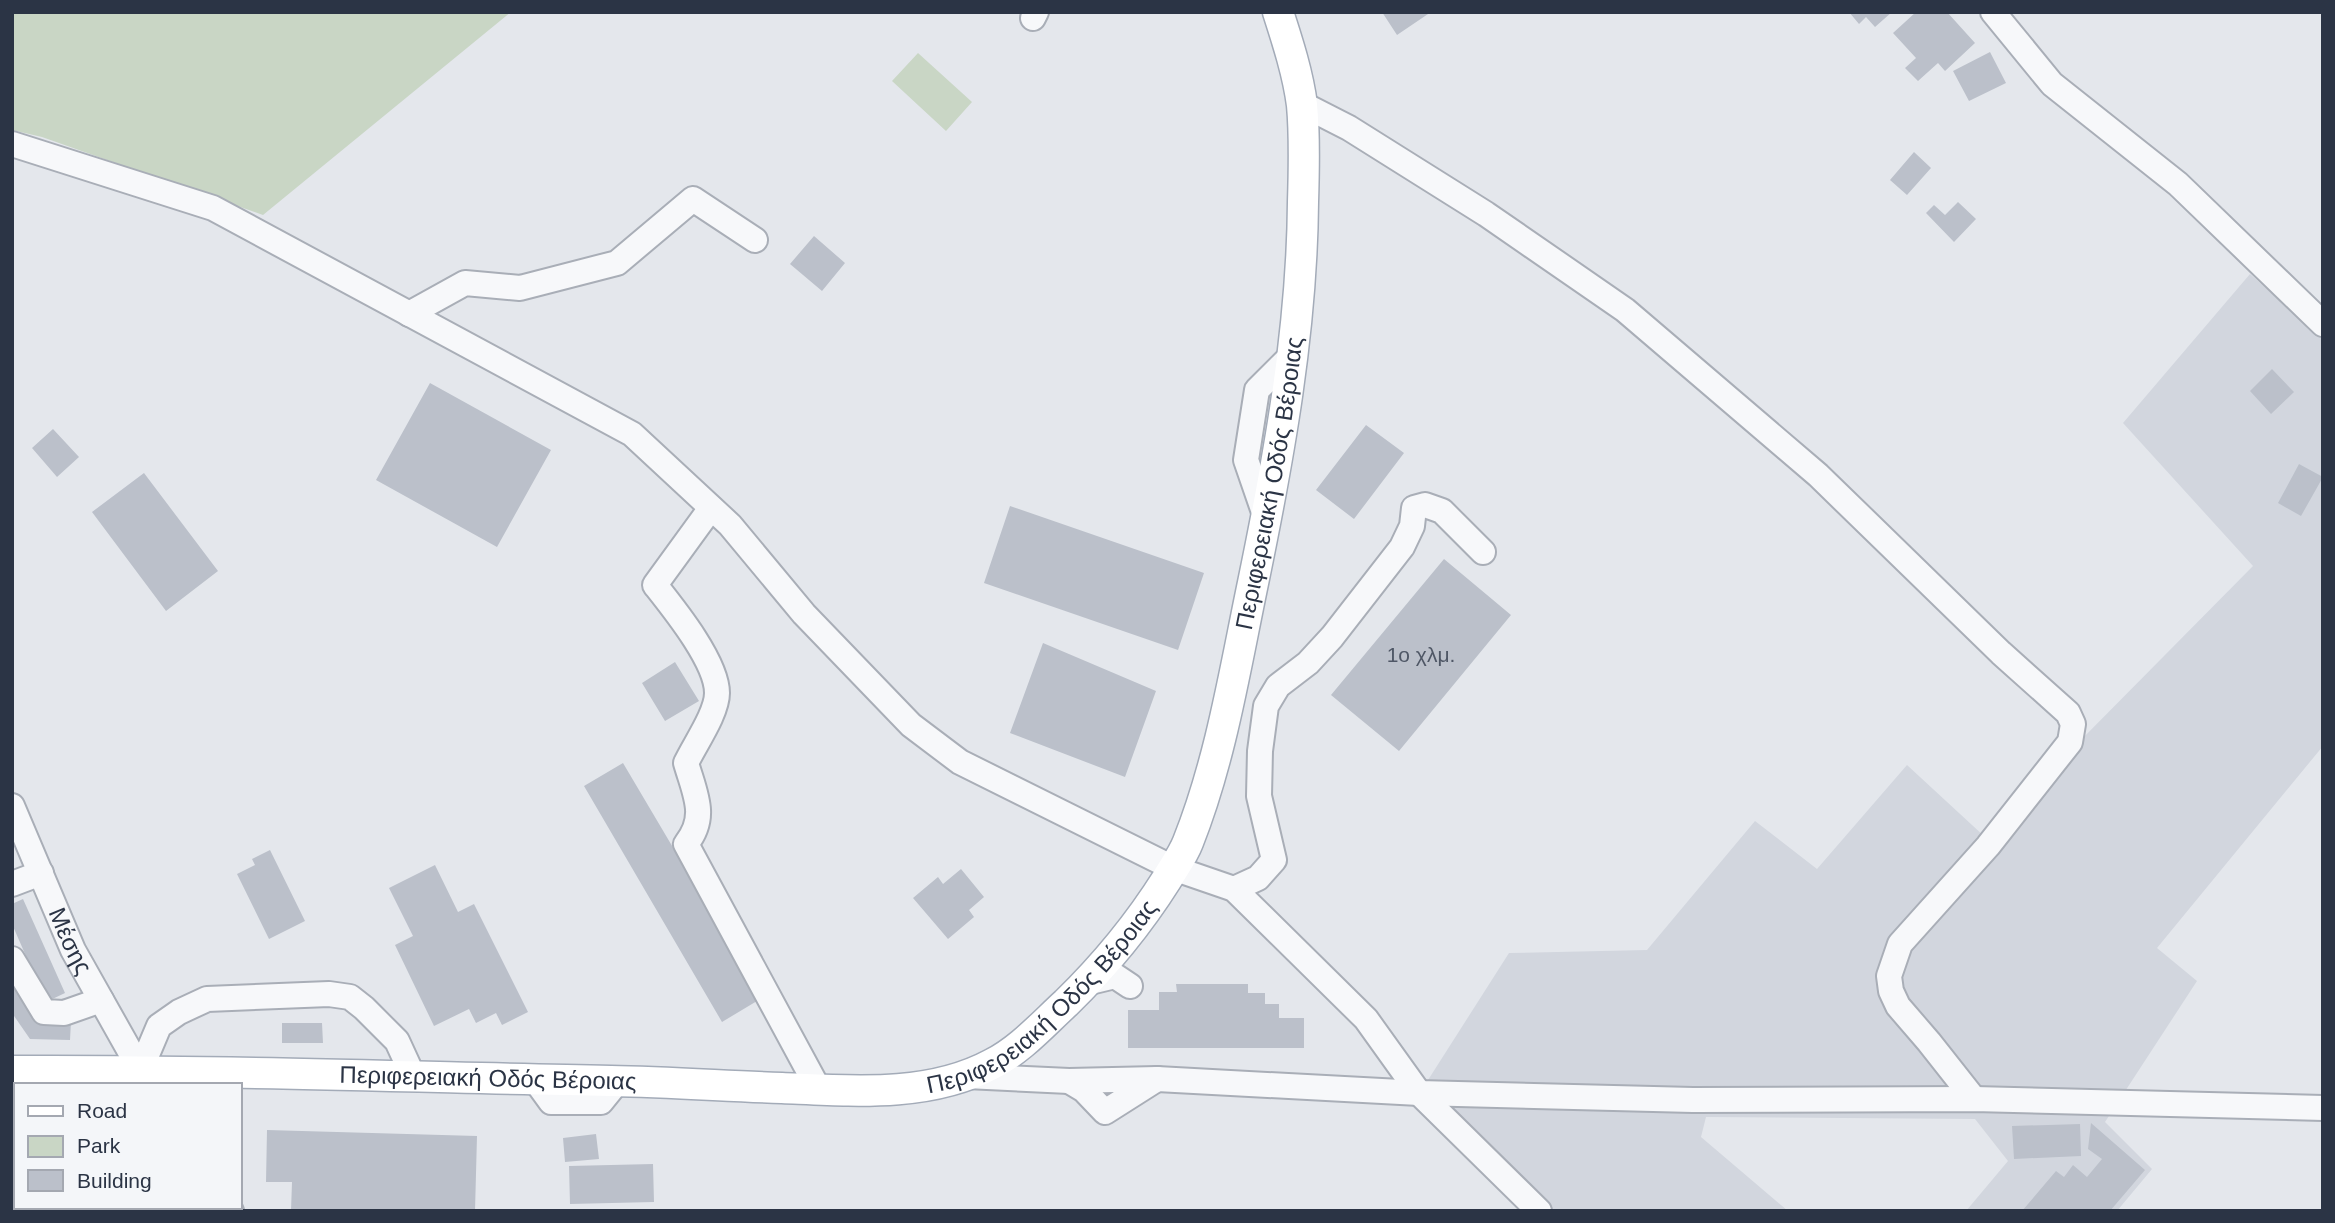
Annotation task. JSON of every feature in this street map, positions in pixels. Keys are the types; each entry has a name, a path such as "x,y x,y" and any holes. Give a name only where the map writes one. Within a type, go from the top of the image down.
{"main road":[{"name":"Περιφερειακή Οδός Βέροιας","path":"12,1071 144,1078 618,1081 819,1090 896,1090 965,1076 992,1065 1010,1053 1086,983 1127,938 1186,845 1218,748 1284,422 1303,268 1304,160 1301,104 1294,62 1278,12"}],"street":[{"path":"1993,12 2052,84 2178,184 2323,324"},
{"path":"1301,104 1349,128 1486,214 1626,310 1818,475 2001,653 2068,713 2073,724 2070,742 1988,846 1900,944 1889,976 1891,991 1898,1006 1974,1099"},
{"path":"12,144 213,208 632,434 730,525 804,614 911,725 960,762 1173,868 1234,889 1366,1019 1419,1093 1539,1211"},
{"path":"409,314 465,283 520,288 617,263 694,199 755,240"},
{"path":"1234,889 1258,878 1274,860 1259,796 1259,751 1266,706 1278,686 1308,663 1332,637 1402,547 1412,526 1414,508 1425,505 1442,511 1483,552"},
{"path":"711,508 655,584 713,670 717,694 710,716 686,763 699,811 695,833 686,844 819,1090"},
{"name":"Μέσης","path":"12,806 73,950 144,1078"},
{"path":"12,884 41,873"},
{"path":"12,959 44,1012 64,1013 101,1000"},
{"path":"1086,983 1115,976 1130,986"},
{"path":"144,1078 159,1026 178,1012 207,999 329,994 350,997 364,1007 397,1041 414,1078"},
{"path":"965,1076 1069,1081 1157,1079 1419,1093 1693,1100 1974,1099 2323,1108"}],"shaded area":[{"path":"2250,274 2323,340 2323,746 2157,948 2197,981 2105,1122 2152,1169 2117,1211 1966,1211 2008,1161 1975,1119 1706,1117 1701,1137 1788,1211 1522,1211 1414,1102 1509,953 1647,950 1755,821 1817,869 1907,765 1985,837 2253,566 2123,423"}],"green space":[{"path":"12,12 511,12 263,215 42,137 12,130"},
{"path":"918,53 972,102 946,131 892,81"}],"building":[{"path":"1382,12 1431,12 1397,35"},
{"path":"1849,12 1892,12 1875,27 1866,17 1859,24"},
{"path":"1916,12 1947,12 1975,43 1945,71 1938,63 1918,81 1905,68 1916,58 1893,33"},
{"path":"1990,52 2006,83 1969,101 1953,71"},
{"path":"1914,152 1931,168 1907,195 1890,180"},
{"path":"1958,202 1976,219 1954,242 1926,213 1934,205 1945,215"},
{"path":"814,236 845,263 822,291 790,264"},
{"path":"2272,369 2294,392 2271,414 2250,391"},
{"path":"430,383 551,450 497,547 376,480"},
{"path":"1366,425 1404,453 1354,519 1316,490"},
{"path":"53,429 79,457 57,477 32,448"},
{"path":"2299,464 2323,477 2301,516 2278,503"},
{"path":"144,473 218,571 166,611 92,512"},
{"path":"1010,506 1204,573 1178,650 984,583"},
{"path":"1444,559 1511,615 1399,751 1331,695"},
{"path":"1043,643 1156,691 1125,777 1010,733"},
{"path":"675,662 699,701 665,721 642,683"},
{"path":"623,763 762,998 722,1022 584,786"},
{"path":"270,850 305,921 269,939 237,874 255,865 252,859"},
{"path":"435,865 458,912 474,904 528,1012 502,1025 496,1013 476,1023 469,1009 434,1026 395,945 413,936 389,888"},
{"path":"961,869 984,897 969,910 974,917 948,939 913,898 938,877 943,884"},
{"path":"23,899 65,993 46,1002 12,924 12,904"},
{"path":"12,976 71,1021 70,1040 30,1039 12,1013"},
{"path":"1176,984 1248,984 1248,993 1265,993 1265,1004 1279,1004 1279,1018 1304,1018 1304,1048 1128,1048 1128,1010 1159,1010 1159,992 1177,992"},
{"path":"282,1023 322,1023 323,1043 282,1043"},
{"path":"2091,1123 2145,1170 2110,1211 2022,1211 2056,1171 2064,1177 2073,1165 2087,1177 2102,1159 2088,1149"},
{"path":"2080,1124 2081,1156 2014,1159 2012,1126"},
{"path":"267,1130 477,1136 475,1211 291,1211 292,1182 266,1182"},
{"path":"596,1134 599,1159 565,1162 563,1138"},
{"path":"653,1164 654,1202 570,1204 569,1166"}]}
